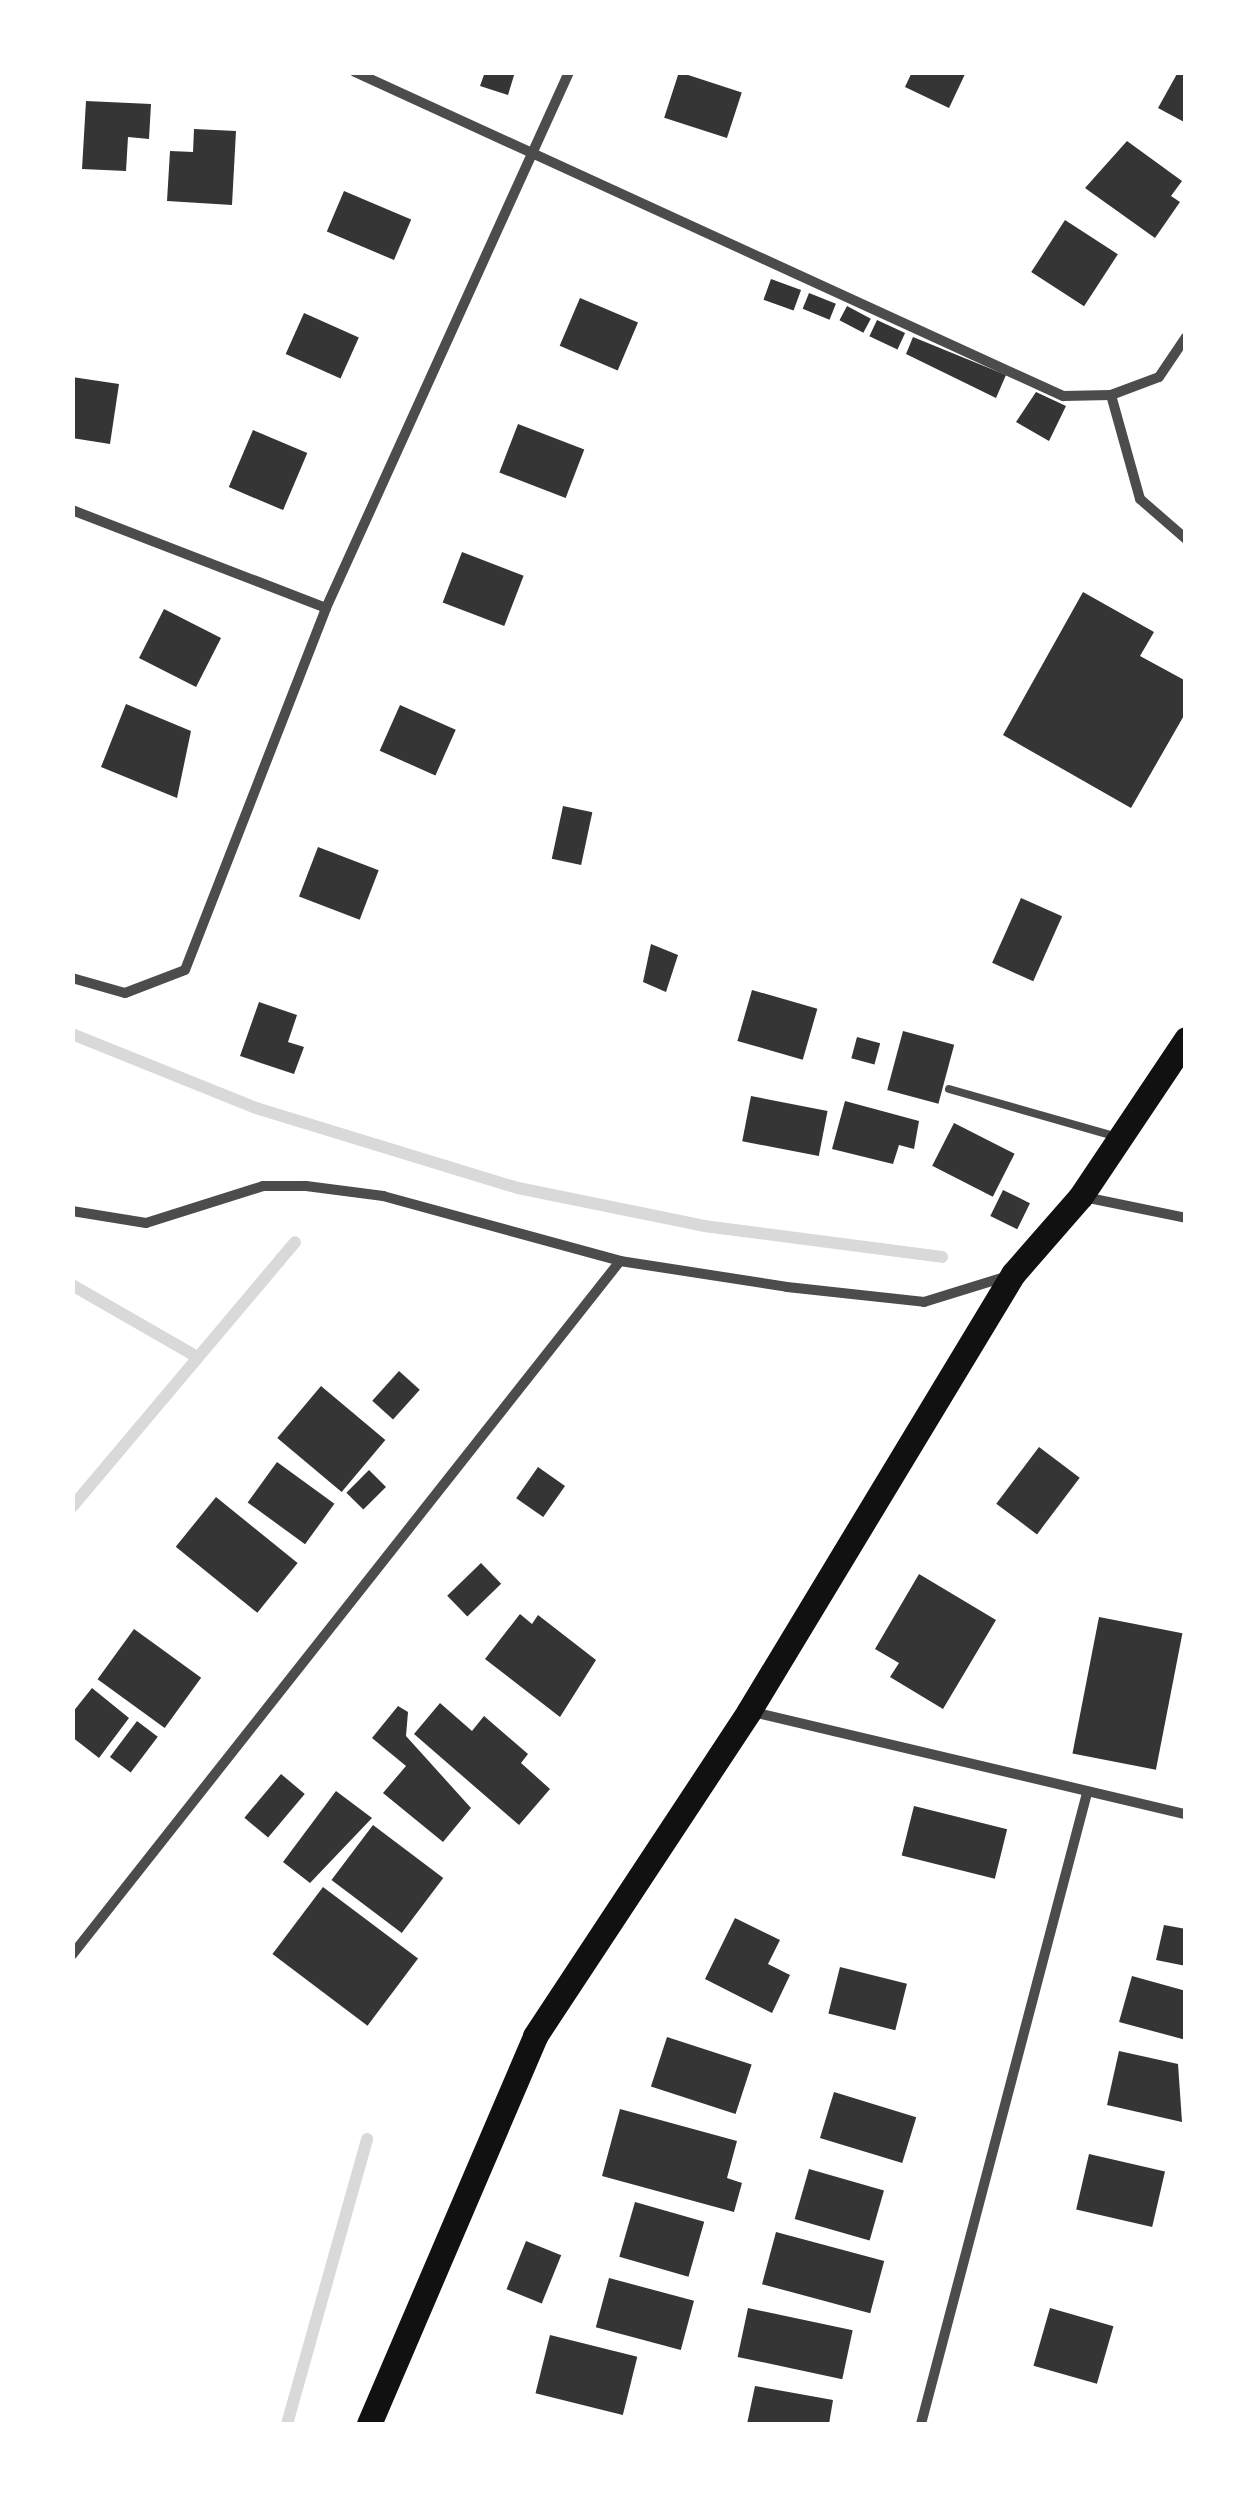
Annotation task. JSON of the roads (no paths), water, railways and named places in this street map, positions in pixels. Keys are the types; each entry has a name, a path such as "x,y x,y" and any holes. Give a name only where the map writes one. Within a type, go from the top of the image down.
{"main road":[{"path":"370,2424 535,2036 749,1712 1013,1274 1080,1196 1186,1039"}],"street":[{"path":"355,72 532,161 1063,396 1111,396 1159,377 1186,337"},
{"path":"72,978 125,993 185,970 326,608 532,161 568,72"},
{"path":"1111,396 1140,499 1186,540"},
{"path":"72,510 326,608"},
{"path":"72,1211 146,1223 263,1186 306,1186 383,1196 620,1261 924,1302 1013,1274"},
{"path":"1080,1196 1186,1218"},
{"path":"72,1955 620,1261"},
{"path":"749,1712 1186,1814"},
{"path":"921,2424 1086,1793"}],"lane":[{"path":"948,1090 1118,1138"}],"waterway":[{"path":"72,1034 256,1108 518,1188 704,1226 942,1257"},
{"path":"72,1507 295,1242"},
{"path":"72,1285 192,1354"},
{"path":"287,2424 367,2139"}]}
